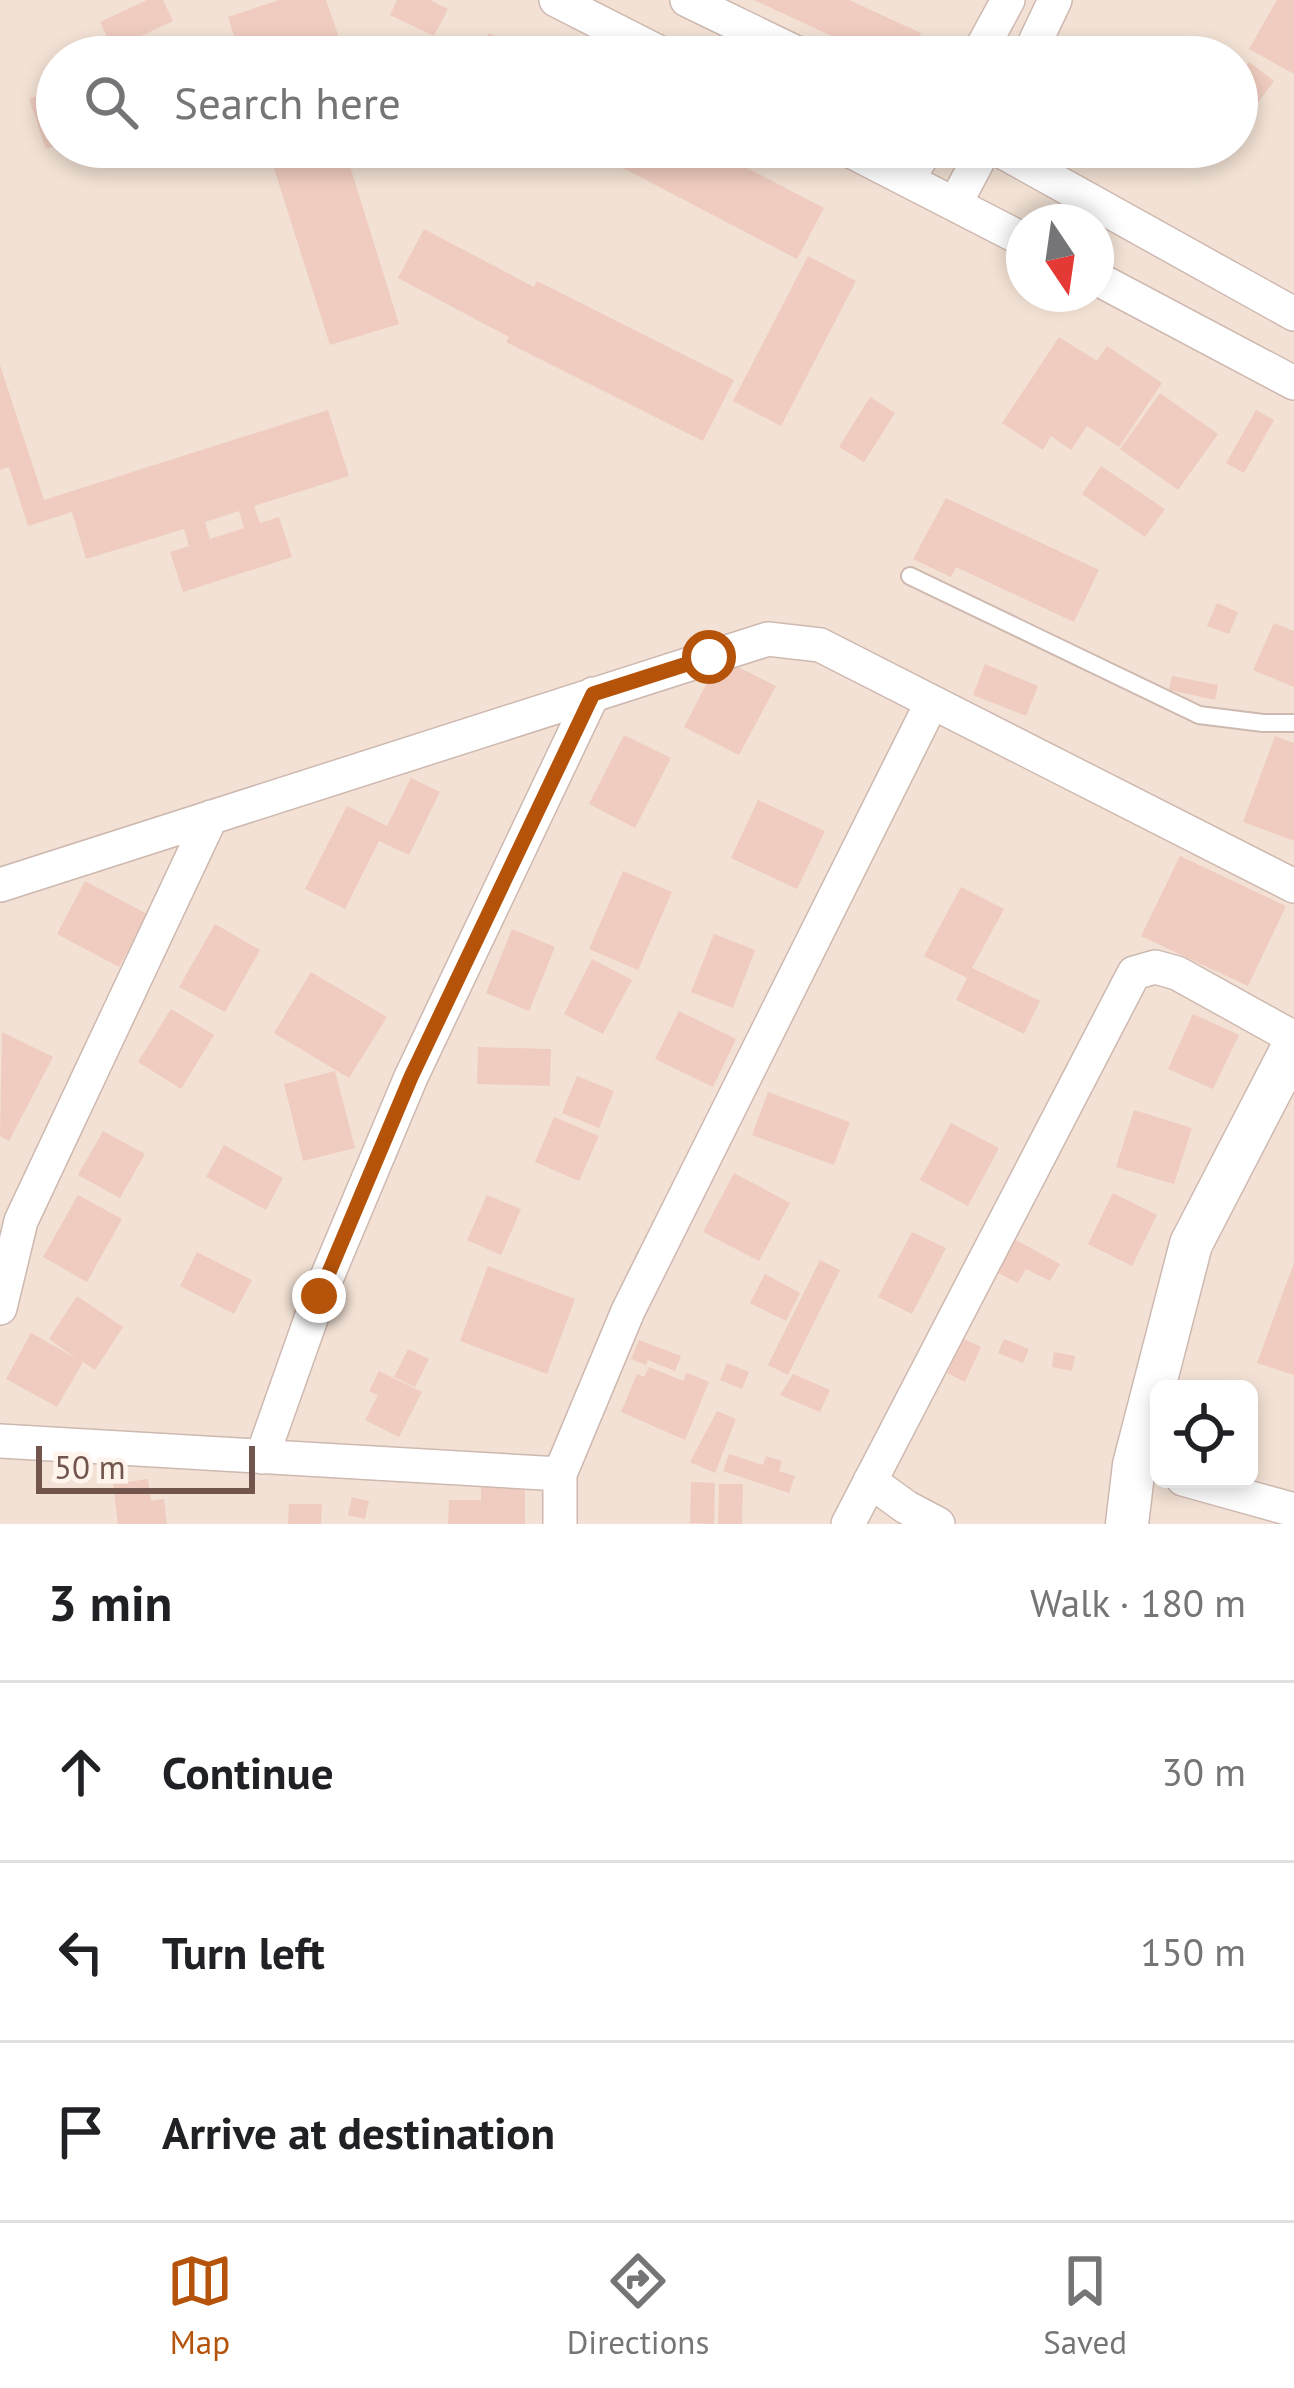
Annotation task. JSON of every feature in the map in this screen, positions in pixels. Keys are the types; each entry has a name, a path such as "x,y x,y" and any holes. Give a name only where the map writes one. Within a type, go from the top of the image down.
{"street":[{"path":"556,0 627,36"},
{"path":"688,0 762,36"},
{"path":"988,36 1008,0"},
{"path":"1038,36 1055,0"},
{"path":"884,168 1006,230"},
{"path":"908,180 915,168"},
{"path":"956,204 977,168"},
{"path":"1027,168 1294,314"},
{"path":"1114,288 1294,383"},
{"path":"0,885 768,639 820,646 1294,886"},
{"path":"262,1457 319,1296 411,1077 593,694"},
{"path":"560,1524 560,1474 628,1311 932,702"},
{"path":"0,1308 10,1219 211,817"},
{"path":"848,1524 1134,973 1155,967 1177,974 1294,1042 1191,1244 1147,1469 1127,1524"},
{"path":"0,1441 560,1474"},
{"path":"869,1481 938,1524"},
{"path":"1215,1488 1294,1510"}],"lane":[{"path":"910,576 1198,715 1294,722"}],"shaded area":[{"path":"0,0 1294,0 1294,1524 0,1524"}],"building":[{"path":"147,0 163,0 173,21 141,36 107,36 100,22"},
{"path":"279,0 326,0 338,36 234,36 228,17"},
{"path":"397,0 430,0 448,9 434,36 390,15"},
{"path":"754,0 849,0 921,33 920,36 832,36"},
{"path":"1277,0 1294,0 1294,74 1258,54 1256,36"},
{"path":"1258,69 1274,81 1258,102"},
{"path":"274,168 351,168 399,324 330,345"},
{"path":"623,168 747,168 824,208 797,259"},
{"path":"424,229 534,287 537,281 734,380 703,441 506,342 509,337 398,278"},
{"path":"808,256 856,281 781,426 733,401"},
{"path":"1059,337 1097,361 1107,346 1162,383 1119,447 1087,426 1071,450 1051,436 1043,450 1002,423"},
{"path":"0,365 44,500 328,410 349,476 254,506 260,523 279,517 292,557 183,592 170,552 189,546 184,529 86,559 72,512 28,526 9,467 0,470","holes":["239,511 244,528 210,539 205,522"]},
{"path":"1160,393 1218,434 1178,490 1120,449"},
{"path":"870,397 895,413 864,462 839,447"},
{"path":"1256,410 1274,420 1244,473 1226,463"},
{"path":"1101,466 1165,509 1145,537 1082,494"},
{"path":"946,498 1099,570 1074,622 956,567 951,577 913,559"},
{"path":"1217,603 1238,612 1229,634 1207,626"},
{"path":"1274,623 1294,631 1294,687 1253,670"},
{"path":"720,658 776,686 739,755 684,727"},
{"path":"985,664 1038,686 1026,716 973,695"},
{"path":"1172,676 1218,685 1215,700 1169,690"},
{"path":"624,735 671,758 635,828 589,804"},
{"path":"1275,736 1294,743 1294,841 1243,822"},
{"path":"411,778 440,792 409,855 379,841 345,909 305,889 347,806 387,826"},
{"path":"758,800 825,831 797,889 731,858"},
{"path":"1180,856 1286,906 1248,986 1141,936"},
{"path":"623,871 672,892 638,970 589,949"},
{"path":"85,881 147,914 119,967 57,934"},
{"path":"961,887 1004,909 972,968 1040,1001 1024,1034 956,1000 967,978 924,956"},
{"path":"215,924 260,950 225,1012 179,987"},
{"path":"512,929 555,947 529,1011 486,993"},
{"path":"714,934 755,950 733,1008 691,992"},
{"path":"592,959 632,980 603,1034 564,1014"},
{"path":"311,972 387,1017 349,1078 274,1033"},
{"path":"171,1009 214,1035 181,1089 138,1062"},
{"path":"679,1011 736,1039 713,1087 655,1059"},
{"path":"1193,1014 1239,1035 1213,1089 1168,1069"},
{"path":"2,1032 53,1057 9,1141 0,1136"},
{"path":"478,1047 551,1049 550,1086 477,1084"},
{"path":"335,1071 355,1148 303,1161 284,1084"},
{"path":"577,1076 614,1091 599,1128 562,1113"},
{"path":"768,1092 850,1122 834,1165 752,1135"},
{"path":"1134,1110 1192,1128 1174,1184 1116,1167"},
{"path":"554,1117 599,1136 579,1181 535,1162"},
{"path":"951,1123 999,1148 968,1206 920,1180"},
{"path":"103,1131 145,1154 120,1198 78,1175"},
{"path":"224,1145 283,1178 266,1210 206,1177"},
{"path":"734,1173 790,1203 759,1261 703,1232"},
{"path":"1113,1193 1157,1215 1132,1266 1088,1244"},
{"path":"78,1195 122,1219 87,1282 43,1257"},
{"path":"487,1195 521,1209 501,1255 467,1240"},
{"path":"912,1232 946,1248 912,1314 878,1297"},
{"path":"1014,1239 1060,1264 1050,1281 1026,1269 1018,1283 996,1272"},
{"path":"197,1252 252,1280 234,1314 180,1286"},
{"path":"820,1260 840,1270 788,1375 768,1365"},
{"path":"1294,1263 1294,1375 1257,1363"},
{"path":"488,1266 575,1299 547,1374 460,1341"},
{"path":"765,1274 800,1293 786,1321 750,1303"},
{"path":"77,1296 123,1327 95,1370 83,1362 57,1407 6,1379 31,1333 77,1359 49,1339"},
{"path":"964,1339 981,1347 965,1382 947,1373"},
{"path":"1004,1339 1029,1349 1023,1363 998,1353"},
{"path":"639,1340 681,1356 675,1371 631,1359"},
{"path":"408,1349 429,1359 415,1387 394,1377"},
{"path":"1054,1352 1075,1356 1072,1371 1052,1367"},
{"path":"727,1363 749,1372 742,1389 720,1380"},
{"path":"649,1367 683,1381 687,1373 709,1382 685,1440 621,1412 637,1374 644,1377"},
{"path":"379,1371 422,1392 399,1437 365,1420 378,1395 369,1391"},
{"path":"793,1374 830,1390 820,1412 780,1395"},
{"path":"717,1411 736,1419 715,1473 690,1462"},
{"path":"729,1454 763,1465 766,1456 782,1461 779,1471 795,1476 789,1493 723,1471"},
{"path":"148,1479 151,1501 164,1499 167,1524 118,1524 113,1484"},
{"path":"691,1482 715,1483 714,1524 690,1523"},
{"path":"719,1484 743,1484 742,1524 718,1524"},
{"path":"481,1485 525,1485 525,1524 448,1524 449,1500 481,1500"},
{"path":"352,1497 369,1501 365,1519 348,1515"},
{"path":"289,1504 322,1504 321,1524 288,1524"}],"route":[{"path":"319,1296 411,1077 593,694 709,657"}]}
